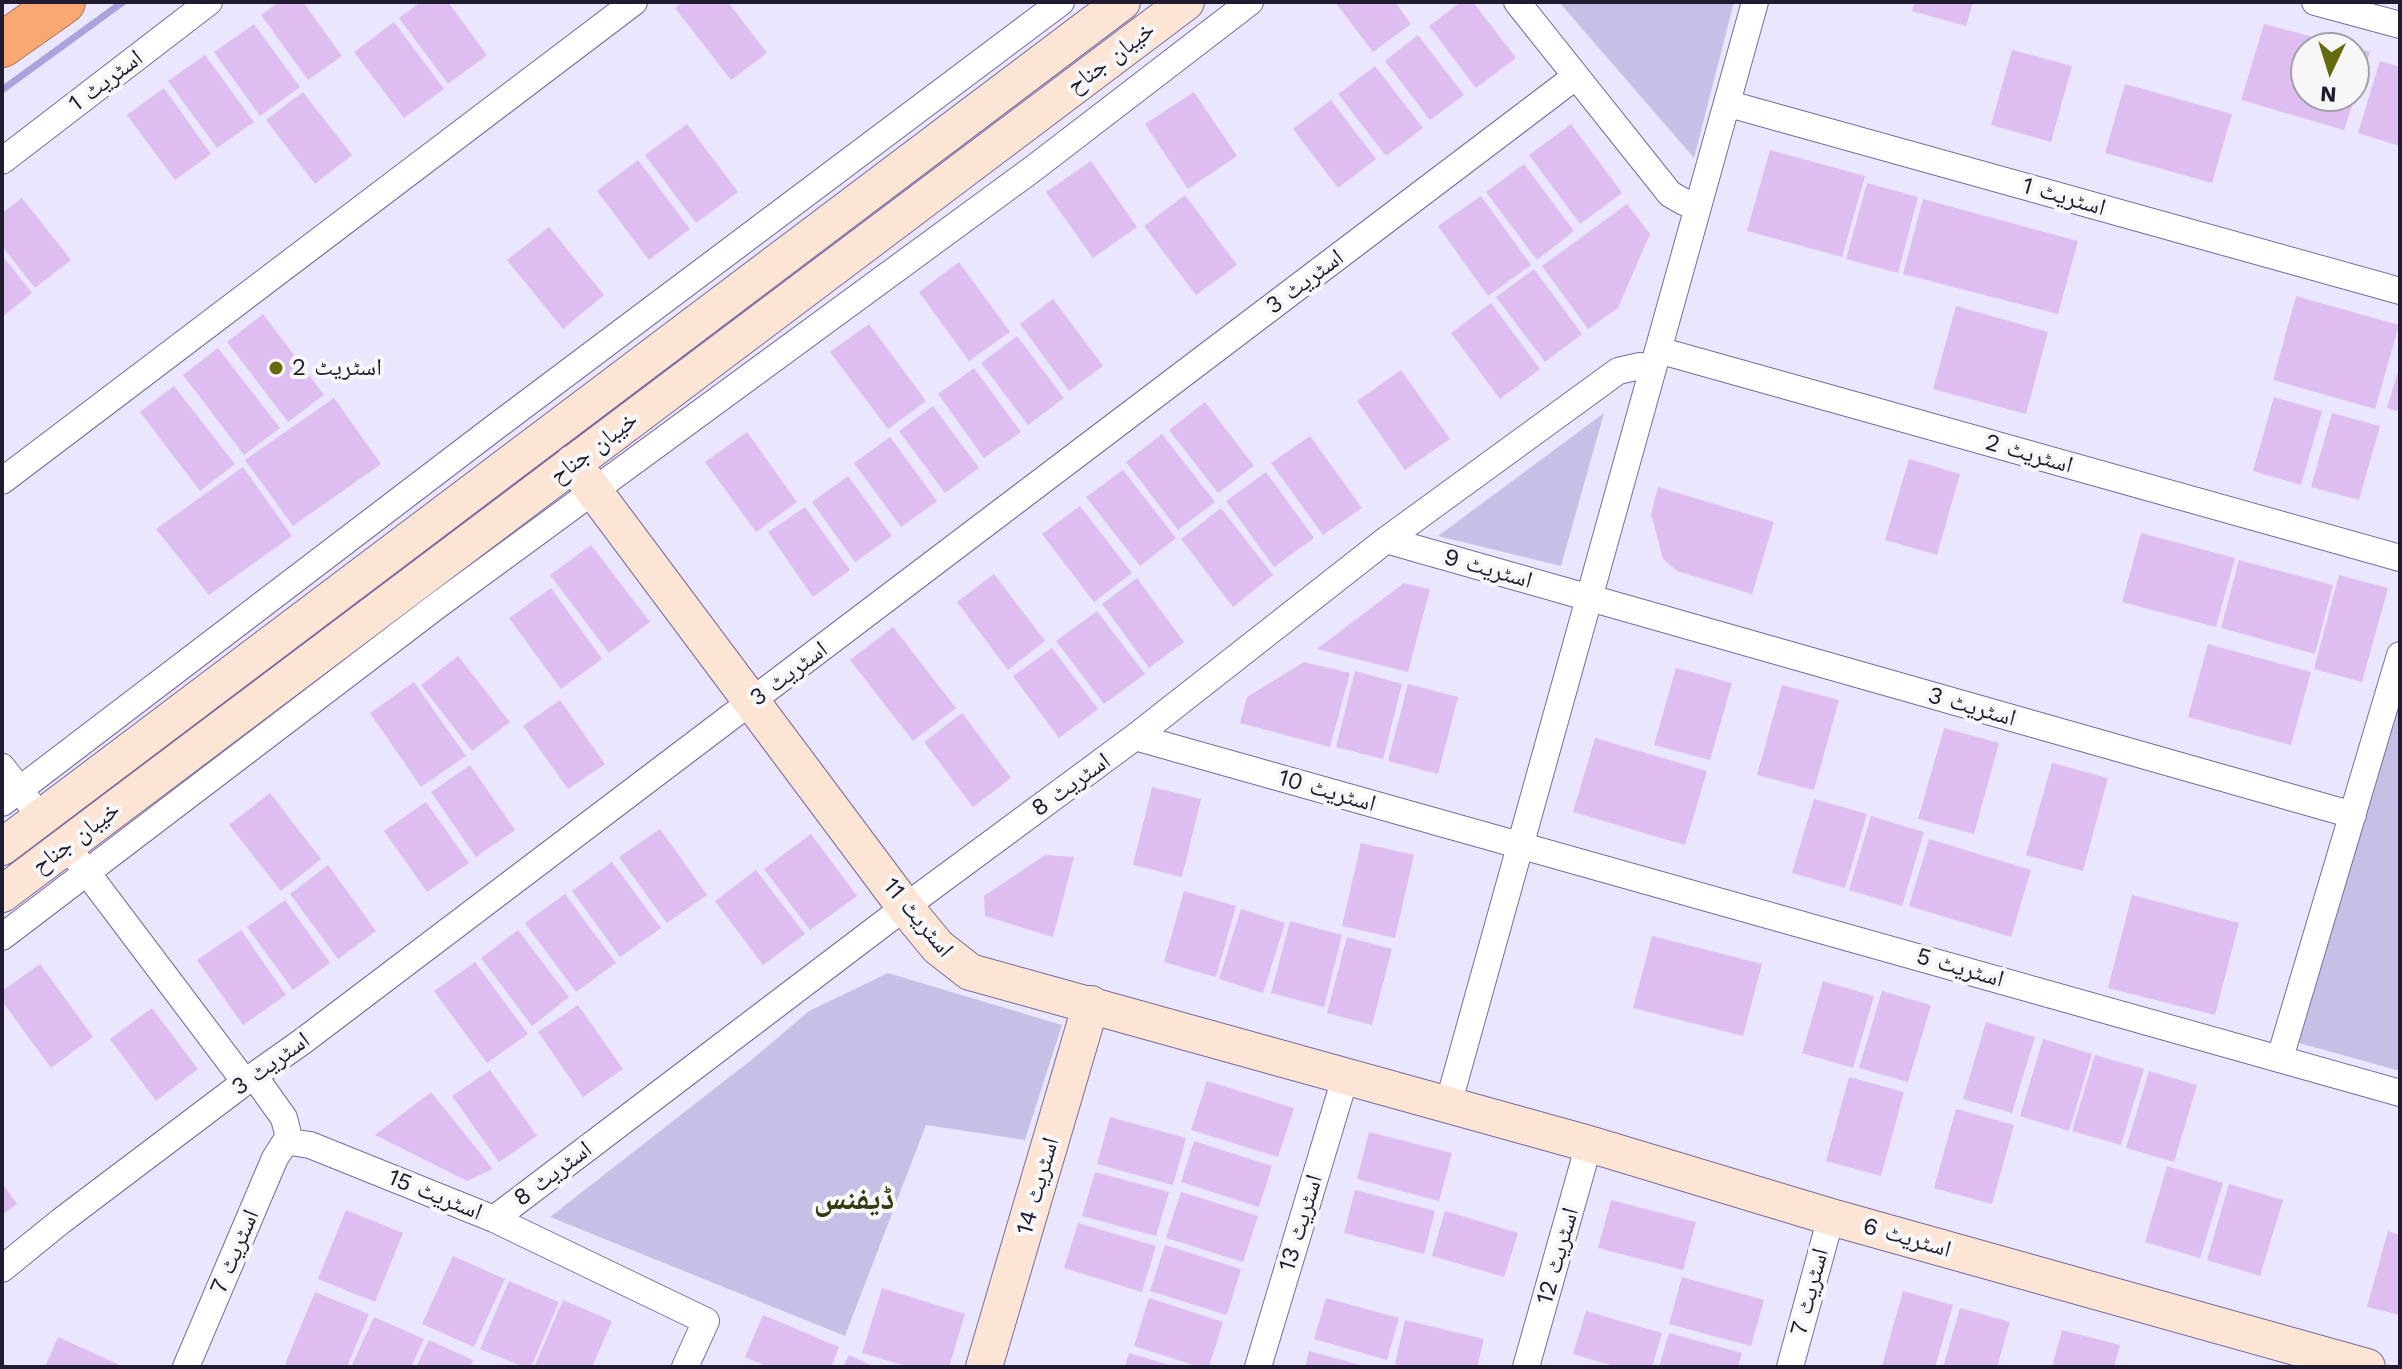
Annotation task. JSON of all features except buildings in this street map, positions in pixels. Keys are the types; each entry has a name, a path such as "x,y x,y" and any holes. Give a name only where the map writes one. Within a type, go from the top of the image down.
{"highway":[{"path":"2,45 63,2"}],"main road":[{"name":"خیبان جناح","path":"2,847 21,804 1122,2"},
{"name":"خیبان جناح","path":"2,894 76,859 583,477 1186,2"},
{"name":"اسٹریٹ 11","path":"583,477 905,907 938,947 970,972 1448,1105"},
{"name":"اسٹریٹ 14","path":"984,1367 1091,1004"},
{"name":"اسٹریٹ 6","path":"1448,1105 1831,1217 2367,1367"}],"street":[{"name":"اسٹریٹ 1","path":"2,161 209,2"},
{"path":"2,481 634,2"},
{"path":"2,767 21,804 490,431 1061,2"},
{"path":"583,477 1034,168 1250,2"},
{"path":"1517,2 1670,194 1698,206"},
{"path":"1448,1105 1755,2"},
{"path":"2315,2 2400,25"},
{"name":"اسٹریٹ 3","path":"2,1269 1575,77"},
{"name":"اسٹریٹ 1","path":"1729,104 2400,291"},
{"name":"اسٹریٹ 8","path":"494,1219 1135,737 1386,540 1618,371 1656,360"},
{"name":"اسٹریٹ 2","path":"1656,360 2400,558"},
{"name":"اسٹریٹ 9","path":"1386,540 1591,599"},
{"name":"اسٹریٹ 3","path":"1591,599 2353,815"},
{"path":"2280,1058 2400,655"},
{"name":"اسٹریٹ 10","path":"1135,737 1519,844"},
{"name":"اسٹریٹ 5","path":"1519,844 2400,1093"},
{"path":"2,937 76,859 284,1118 290,1142"},
{"name":"اسٹریٹ 13","path":"1258,1367 1345,1078"},
{"name":"اسٹریٹ 15","path":"290,1142 310,1145 494,1219 706,1321 685,1367"},
{"name":"اسٹریٹ 7","path":"186,1367 275,1158 284,1144 290,1142"},
{"name":"اسٹریٹ 12","path":"1526,1367 1589,1144"},
{"name":"اسٹریٹ 7","path":"1790,1367 1831,1217"}],"shaded area":[{"path":"1559,2 1734,2 1694,158"},
{"path":"1604,413 1561,566 1438,536"},
{"path":"2400,678 2400,1071 2299,1043"},
{"path":"888,973 1062,1025 1025,1140 926,1125 845,1336 550,1217 809,1011"}],"waterway":[{"path":"2,90 123,2"}],"place":[{"name":"اسٹریٹ 2","path":"276,368"}],"district":[{"name":"ڈیفنس","path":"854,1200"}]}
